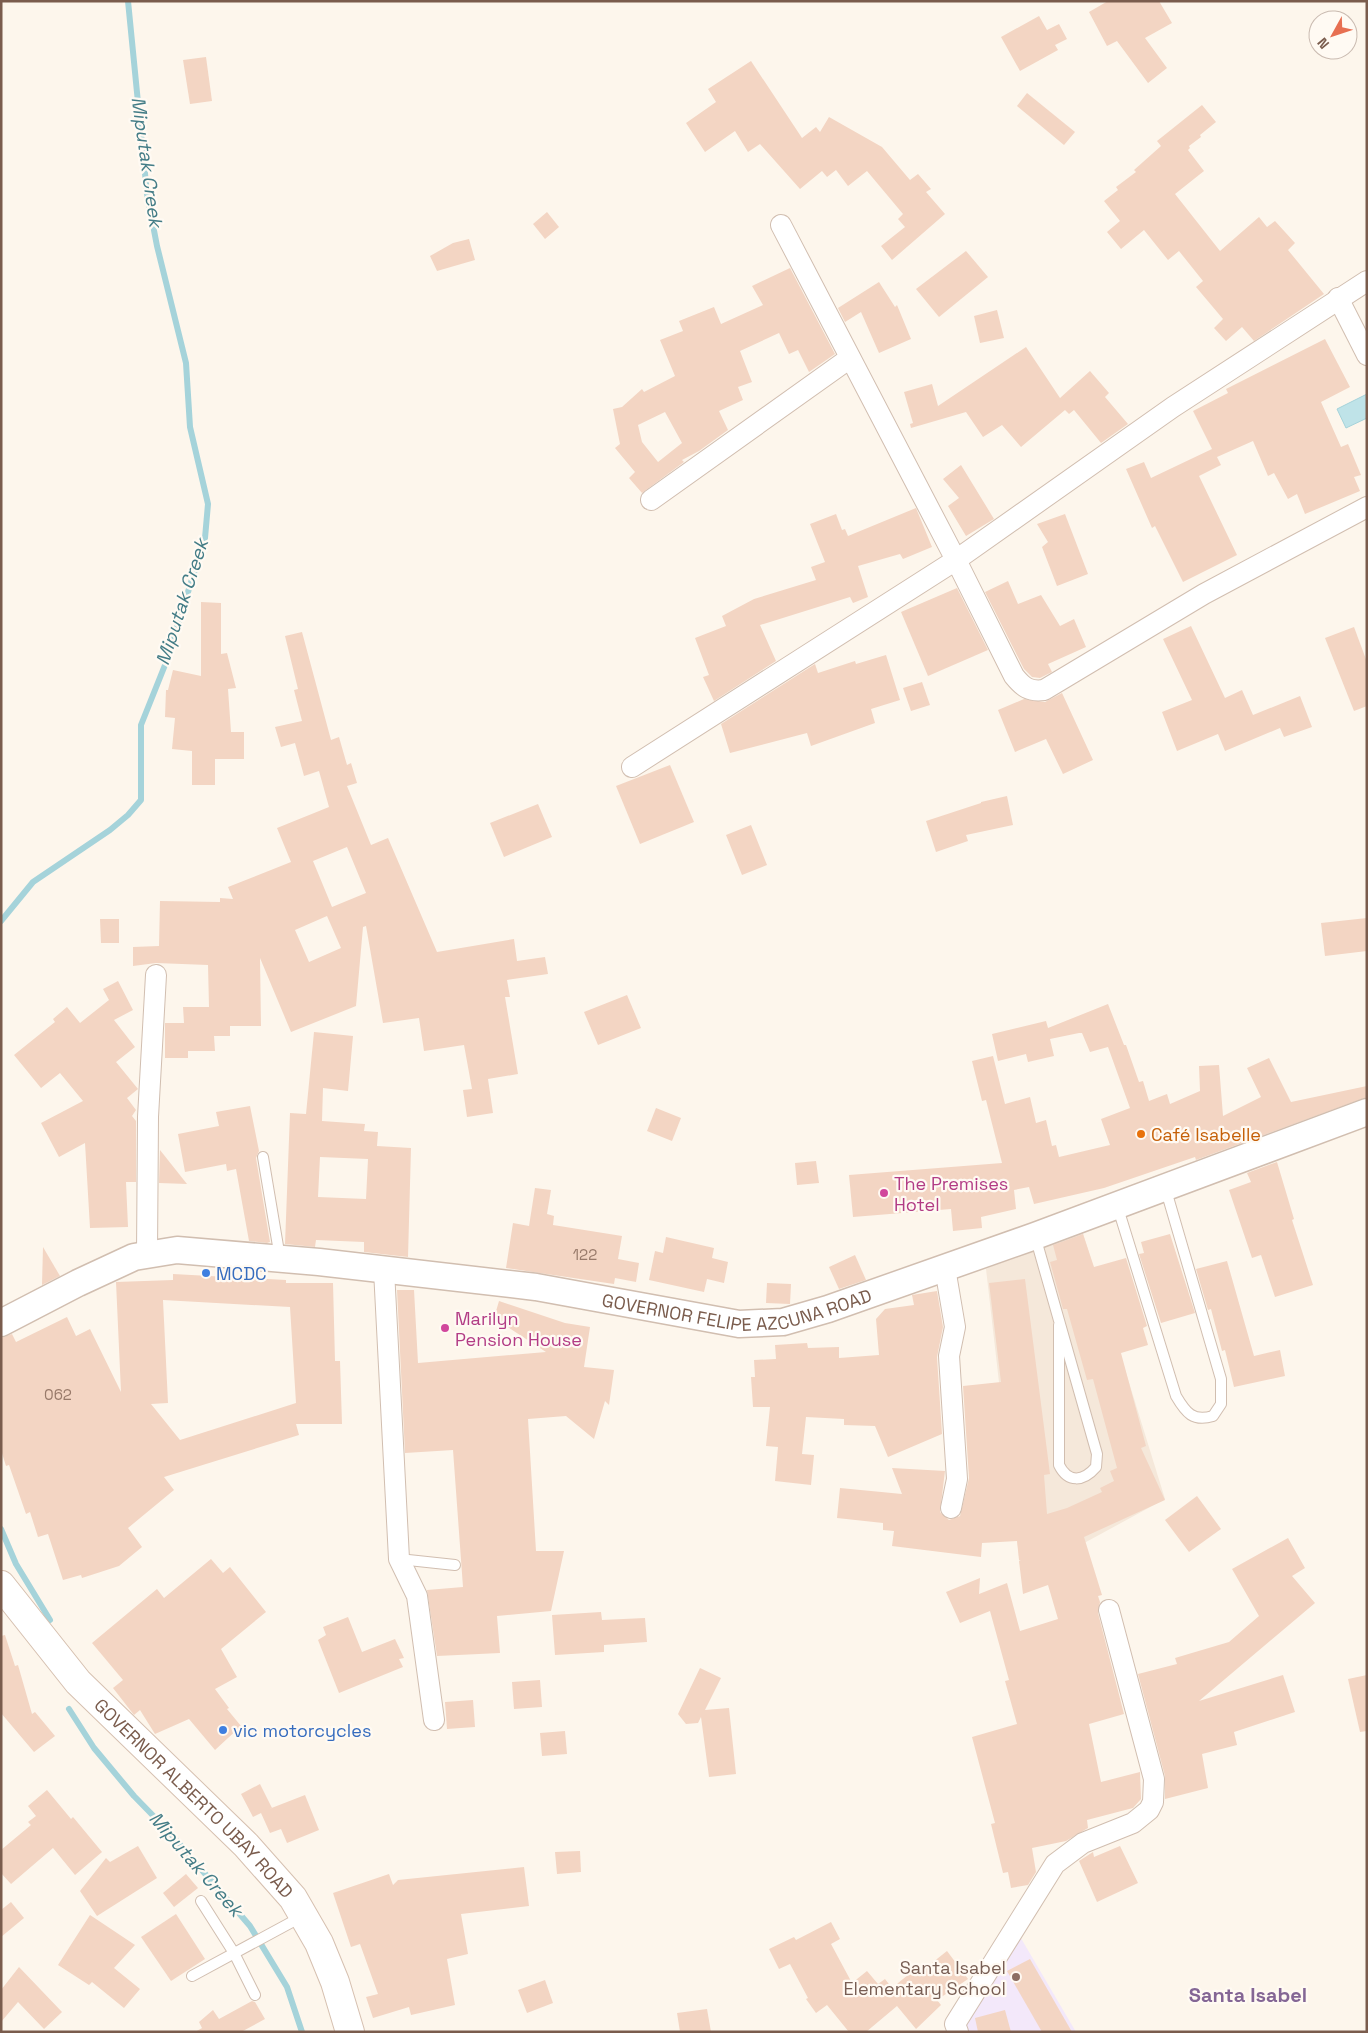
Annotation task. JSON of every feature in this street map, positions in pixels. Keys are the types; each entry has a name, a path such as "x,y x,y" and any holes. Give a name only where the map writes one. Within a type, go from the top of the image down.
{"main road":[{"name":"GOVERNOR ALBERTO UBAY ROAD","path":"1,1585 78,1682 246,1845 293,1898 319,1943 335,1982 350,2032"}],"street":[{"path":"781,225 956,560 1014,676 1023,687 1034,691 1044,690 1204,594 1367,508"},
{"path":"632,766 956,560 1173,407 1338,298 1367,281"},
{"path":"1338,298 1367,355"},
{"path":"651,500 850,358"},
{"path":"147,1254 148,1117 156,975"},
{"name":"GOVERNOR FELIPE AZCUNA ROAD","path":"1,1323 134,1257 177,1250 280,1259 536,1287 739,1324 783,1322 1034,1236 1367,1112"},
{"path":"945,1268 955,1326 949,1356 957,1480 951,1508"},
{"path":"384,1270 399,1559 417,1596 434,1720"},
{"path":"958,2032 955,2024 1055,1864 1083,1843 1133,1823 1149,1810 1153,1802 1154,1779 1109,1610"}],"lane":[{"path":"263,1157 280,1259"},
{"path":"1117,1204 1176,1396 1183,1407 1194,1418 1201,1419 1213,1416 1221,1404 1221,1380 1164,1186"},
{"path":"1034,1236 1098,1460 1092,1472 1086,1477 1077,1479 1068,1477 1058,1465 1059,1325"},
{"path":"399,1559 455,1565"},
{"path":"201,1901 234,1953 255,1995"},
{"path":"192,1976 303,1916"}],"shaded area":[{"path":"1081,1227 1165,1499 1042,1566 1020,1565 986,1269"},
{"name":"Santa Isabel Elementary School","path":"1015,1928 1076,2032 962,2032"}],"water":[{"path":"1367,394 1367,418 1346,428 1337,409"}],"building":[{"path":"1108,1 1159,1 1172,23 1145,38 1167,68 1148,83 1117,41 1107,46 1089,12"},
{"path":"1039,16 1047,30 1059,24 1067,39 1055,45 1058,50 1020,71 1001,37"},
{"path":"206,57 212,101 190,104 183,60"},
{"path":"751,61 802,138 816,127 820,132 829,117 882,147 910,180 918,174 931,189 926,192 945,214 892,260 881,246 905,227 898,219 903,214 867,171 848,186 836,170 827,177 822,171 800,189 760,144 748,152 735,131 705,152 686,123 716,102 708,89"},
{"path":"1027,93 1075,132 1064,145 1017,106"},
{"path":"1202,105 1216,122 1189,146 1188,150 1204,171 1175,194 1220,251 1259,217 1267,227 1275,221 1295,243 1288,250 1324,294 1254,341 1242,327 1226,341 1214,328 1223,319 1196,287 1203,281 1179,251 1168,260 1144,230 1121,249 1107,232 1120,221 1104,201 1118,190 1116,187 1136,172 1134,170 1161,146 1157,141"},
{"path":"547,212 559,227 545,239 533,224"},
{"path":"469,239 475,260 437,271 430,256 453,243"},
{"path":"966,251 988,277 939,317 916,289"},
{"path":"790,268 835,354 809,372 798,350 789,354 779,333 740,351 752,382 738,387 743,400 719,411 728,430 699,451 682,460 684,462 642,493 629,478 635,472 615,448 620,444 613,409 622,407 642,389 644,392 675,376 660,340 683,331 679,321 714,307 721,324 763,305 752,286","holes":["665,412 682,443 658,462 642,442 638,425"]},
{"path":"879,282 895,307 897,305 911,339 879,353 861,312 845,322 838,308"},
{"path":"997,310 1004,338 980,343 974,316"},
{"path":"1325,339 1350,387 1321,402 1341,447 1348,444 1361,475 1354,477 1360,491 1305,514 1297,494 1288,499 1274,473 1268,476 1253,441 1217,457 1221,465 1199,476 1237,555 1183,582 1155,526 1152,528 1126,469 1144,462 1151,478 1212,449 1193,411 1228,393 1226,389"},
{"path":"1026,347 1060,398 1090,371 1109,393 1105,397 1128,424 1101,443 1074,410 1069,414 1065,410 1021,447 1002,425 983,437 966,412 911,428 910,424 913,423 904,392 932,384 938,406"},
{"path":"961,465 994,519 966,536 948,506 959,498 943,479"},
{"path":"916,508 932,547 903,559 900,554 858,566 868,597 853,603 850,597 760,625 776,661 714,701 703,677 709,675 695,638 726,626 722,616 754,599 816,580 811,567 825,562 810,524 836,514 842,530 845,529 848,536"},
{"path":"1065,514 1088,574 1057,586 1042,547 1048,542 1037,524"},
{"path":"1008,581 1018,604 1041,595 1060,626 1074,619 1086,647 1048,664 1052,672 1040,678 1032,677 1024,669 985,592"},
{"path":"957,588 988,650 928,676 901,612"},
{"path":"201,602 221,603 221,654 227,653 236,688 228,689 231,732 244,732 244,759 215,759 215,785 192,785 192,751 172,749 175,718 165,717 166,690 168,690 173,670 201,676"},
{"path":"1191,626 1225,698 1242,690 1253,715 1300,696 1312,727 1284,737 1280,728 1225,751 1218,734 1177,751 1162,712 1192,700 1163,639"},
{"path":"1354,627 1367,662 1367,706 1354,711 1325,638"},
{"path":"302,632 331,740 339,737 347,765 351,763 357,783 347,786 371,845 388,838 437,952 514,939 517,961 545,957 548,974 507,980 510,997 505,997 518,1074 488,1079 493,1113 467,1117 463,1090 472,1089 464,1045 424,1051 419,1018 383,1023 366,926 363,927 356,1006 291,1032 260,958 261,1026 230,1026 230,1036 214,1036 215,1051 188,1051 188,1058 165,1058 165,1023 184,1023 183,1007 209,1007 208,965 156,963 133,966 133,947 159,946 160,901 220,902 220,898 233,899 228,887 291,862 277,828 329,807 319,771 304,776 295,743 281,747 275,727 302,721 294,690 298,689 285,636","holes":["347,847 366,893 332,907 313,861","327,916 341,948 309,962 295,930"]},
{"path":"886,655 900,700 871,709 875,723 811,746 807,733 730,753 721,724 815,664 818,673 855,661 856,664"},
{"path":"922,682 930,705 911,711 903,688"},
{"path":"1062,693 1093,760 1063,774 1046,739 1015,752 998,710 1024,699 1045,702"},
{"path":"670,765 694,822 640,844 616,786"},
{"path":"1007,796 1013,825 966,835 968,841 936,852 926,821 981,802"},
{"path":"538,804 552,837 504,857 490,823"},
{"path":"751,825 767,865 742,875 726,835"},
{"path":"1367,918 1367,951 1325,956 1321,923"},
{"path":"100,919 119,919 119,943 101,943"},
{"path":"118,981 133,1010 114,1020 135,1047 116,1062 138,1089 127,1098 136,1110 132,1116 136,1121 136,1182 126,1182 128,1227 90,1228 85,1143 59,1157 41,1123 83,1101 60,1073 41,1088 14,1055 55,1022 53,1019 67,1007 80,1023 109,1000 103,989"},
{"path":"627,995 641,1028 598,1045 584,1012"},
{"path":"1108,1004 1124,1045 1126,1045 1139,1082 1143,1081 1149,1101 1167,1094 1170,1104 1200,1091 1199,1066 1219,1065 1223,1116 1261,1097 1247,1068 1269,1058 1291,1102 1367,1086 1367,1097 1196,1160 1195,1157 1104,1188 1034,1204 1029,1187 1014,1190 1016,1209 981,1217 982,1228 953,1231 951,1209 853,1217 849,1175 1002,1163 986,1100 982,1101 972,1061 993,1056 1005,1104 1030,1097 1036,1123 1046,1120 1052,1146 1056,1145 1059,1157 1110,1145 1101,1119 1130,1108 1108,1047 1090,1052 1082,1033 1079,1033 1050,1039 1054,1056 1028,1062 1026,1054 998,1061 992,1034 1046,1021 1048,1028"},
{"path":"314,1032 353,1036 348,1091 323,1088 322,1121 365,1124 364,1131 378,1132 377,1146 411,1148 408,1257 364,1252 364,1242 316,1240 315,1247 285,1244 290,1113 306,1114","holes":["320,1157 368,1159 366,1199 318,1197"]},
{"path":"250,1106 259,1151 256,1158 270,1242 267,1243 249,1241 236,1169 227,1171 226,1164 185,1172 178,1134 219,1126 216,1112"},
{"path":"656,1108 681,1118 672,1141 647,1131"},
{"path":"160,1150 187,1184 159,1183"},
{"path":"816,1161 819,1183 797,1185 795,1163"},
{"path":"1277,1162 1294,1219 1292,1220 1313,1285 1275,1297 1261,1255 1252,1258 1229,1190 1251,1182 1247,1173"},
{"path":"535,1188 551,1190 547,1214 554,1216 553,1225 622,1236 618,1259 639,1263 636,1282 615,1278 614,1284 506,1268 513,1223 529,1226"},
{"path":"1083,1234 1094,1267 1126,1258 1147,1326 1143,1328 1148,1345 1121,1353 1146,1446 1141,1448 1165,1500 1084,1537 1102,1595 1098,1596 1100,1602 1098,1613 1124,1714 1089,1724 1101,1782 1140,1772 1141,1799 1133,1808 1087,1820 1088,1828 1066,1841 1032,1848 1036,1872 1028,1885 1011,1888 1008,1872 1003,1873 991,1824 995,1823 972,1737 1017,1724 1005,1681 1009,1680 990,1611 960,1623 946,1592 980,1578 979,1594 1007,1583 1020,1631 1058,1619 1048,1585 1023,1594 1019,1561 1021,1560 1019,1560 1017,1541 982,1543 981,1557 892,1546 894,1531 883,1530 883,1523 837,1518 840,1488 902,1494 892,1468 945,1471 940,1512 949,1520 960,1516 969,1478 963,1386 1001,1382 989,1283 1025,1279 1050,1474 1044,1475 1047,1514 1067,1508 1102,1492 1100,1488 1114,1481 1110,1471 1117,1468 1093,1379 1087,1380 1067,1309 1063,1309 1050,1262 1057,1260 1053,1245"},
{"path":"1170,1234 1195,1313 1161,1323 1139,1254 1144,1253 1141,1242"},
{"path":"666,1237 714,1248 712,1258 728,1262 724,1283 707,1279 704,1292 649,1280 655,1251 663,1253"},
{"path":"43,1247 60,1276 42,1285"},
{"path":"855,1255 866,1280 839,1289 829,1267"},
{"path":"1227,1261 1254,1356 1280,1350 1285,1376 1234,1387 1225,1350 1222,1351 1211,1309 1208,1310 1196,1269"},
{"path":"173,1274 286,1280 286,1283 333,1283 335,1361 340,1361 342,1424 296,1424 299,1435 164,1477 174,1490 128,1528 142,1547 119,1566 82,1578 81,1575 63,1580 48,1534 38,1537 30,1512 26,1514 9,1465 6,1466 1,1450 1,1338 12,1334 16,1342 67,1317 76,1336 90,1329 121,1392 116,1282 173,1280","holes":["163,1300 290,1307 296,1403 180,1440 151,1404 168,1403"]},
{"path":"767,1283 791,1284 790,1304 766,1303"},
{"path":"397,1290 414,1290 418,1363 546,1352 494,1318 499,1301 565,1323 590,1327 584,1367 614,1370 609,1405 605,1401 594,1439 566,1416 528,1419 536,1551 564,1551 551,1611 497,1616 500,1653 437,1656 427,1590 463,1587 453,1450 405,1453"},
{"path":"937,1291 943,1327 937,1357 942,1434 888,1457 875,1426 844,1425 844,1419 806,1417 802,1454 814,1455 811,1485 775,1481 778,1447 766,1446 770,1407 753,1407 751,1377 755,1377 754,1360 776,1359 775,1345 807,1343 808,1348 839,1347 839,1358 879,1355 876,1319 885,1309 914,1305 912,1295"},
{"path":"1197,1496 1221,1529 1189,1552 1165,1520"},
{"path":"1288,1538 1305,1568 1292,1576 1315,1603 1199,1701 1283,1675 1295,1712 1234,1732 1237,1745 1202,1754 1208,1788 1165,1799 1165,1776 1138,1674 1177,1664 1175,1658 1229,1642 1259,1616 1232,1569"},
{"path":"211,1559 223,1573 230,1567 266,1612 221,1649 237,1677 215,1689 229,1708 227,1709 241,1726 215,1750 189,1719 155,1734 140,1710 134,1715 113,1688 123,1680 92,1643 157,1589 164,1598"},
{"path":"601,1612 602,1620 645,1618 647,1642 604,1645 604,1652 555,1655 552,1615"},
{"path":"348,1617 362,1652 395,1639 404,1658 399,1659 403,1667 339,1693 318,1640 326,1635 323,1627"},
{"path":"5,1635 15,1666 18,1665 32,1714 35,1712 55,1736 34,1752 1,1713 1,1636"},
{"path":"700,1668 721,1678 705,1710 729,1708 736,1774 709,1777 701,1717 698,1723 686,1724 678,1714"},
{"path":"1367,1675 1367,1731 1360,1732 1348,1679"},
{"path":"540,1680 542,1707 514,1709 512,1682"},
{"path":"473,1700 475,1727 447,1729 445,1702"},
{"path":"565,1731 567,1754 542,1756 540,1733"},
{"path":"260,1784 272,1808 305,1795 319,1830 287,1843 281,1829 270,1833 261,1813 253,1817 241,1794"},
{"path":"47,1790 71,1819 73,1817 102,1852 75,1875 53,1848 11,1884 1,1873 1,1850 31,1825 28,1822 36,1816 28,1806"},
{"path":"138,1846 157,1878 97,1916 80,1891 106,1858 110,1862"},
{"path":"1120,1846 1138,1883 1097,1902 1079,1861 1093,1852 1094,1857"},
{"path":"580,1851 581,1872 557,1874 555,1852"},
{"path":"524,1867 529,1906 461,1914 468,1954 447,1959 455,2005 411,2015 409,2007 373,2018 366,1997 378,1994 360,1944 351,1947 333,1893 389,1874 393,1885 398,1880"},
{"path":"186,1874 198,1888 174,1907 163,1893"},
{"path":"11,1902 24,1918 1,1937 1,1910"},
{"path":"176,1914 205,1959 171,1981 141,1937"},
{"path":"90,1915 135,1945 114,1968 140,1989 124,2008 92,1982 89,1985 58,1965"},
{"path":"831,1922 840,1939 831,1944 852,1983 867,1971 878,1984 885,1979 892,1988 914,1970 918,1974 947,1951 968,1979 937,2000 941,2005 916,2029 897,2006 866,2032 849,2032 827,2005 816,2013 806,1999 808,1998 790,1964 779,1969 769,1949 794,1937 796,1940"},
{"path":"1030,1959 1072,2032 1042,2032 1007,1971"},
{"path":"19,1967 62,2012 44,2029 18,2002 1,2022 1,1990"},
{"path":"545,1980 553,2003 527,2013 518,1990"},
{"path":"252,2001 255,2002 265,2019 241,2032 195,2032 202,2028 199,2022 213,2010 219,2019"},
{"path":"707,2009 711,2032 680,2032 677,2013"},
{"path":"1005,2010 1011,2032 978,2032 975,2018"}],"waterway":[{"name":"Miputak Creek","path":"1,921 33,882 110,830 128,815 141,800 141,725 165,665 205,538 208,504 190,427 186,363 157,246 147,194 128,1"},
{"name":"Miputak Creek","path":"1,1529 16,1564 50,1620"},
{"name":"Miputak Creek","path":"69,1709 94,1748 134,1796 170,1833 250,1926 287,1987 302,2032"}],"place":[{"name":"Café Isabelle","path":"1141,1134"},
{"name":"The Premises Hotel","path":"884,1193"},
{"name":"MCDC","path":"206,1273"},
{"name":"Marilyn Pension House","path":"445,1328"},
{"name":"vic motorcycles","path":"223,1730"},
{"name":"Santa Isabel Elementary School","path":"1016,1977"}],"district":[{"name":"Santa Isabel","path":"1248,1995"}]}
